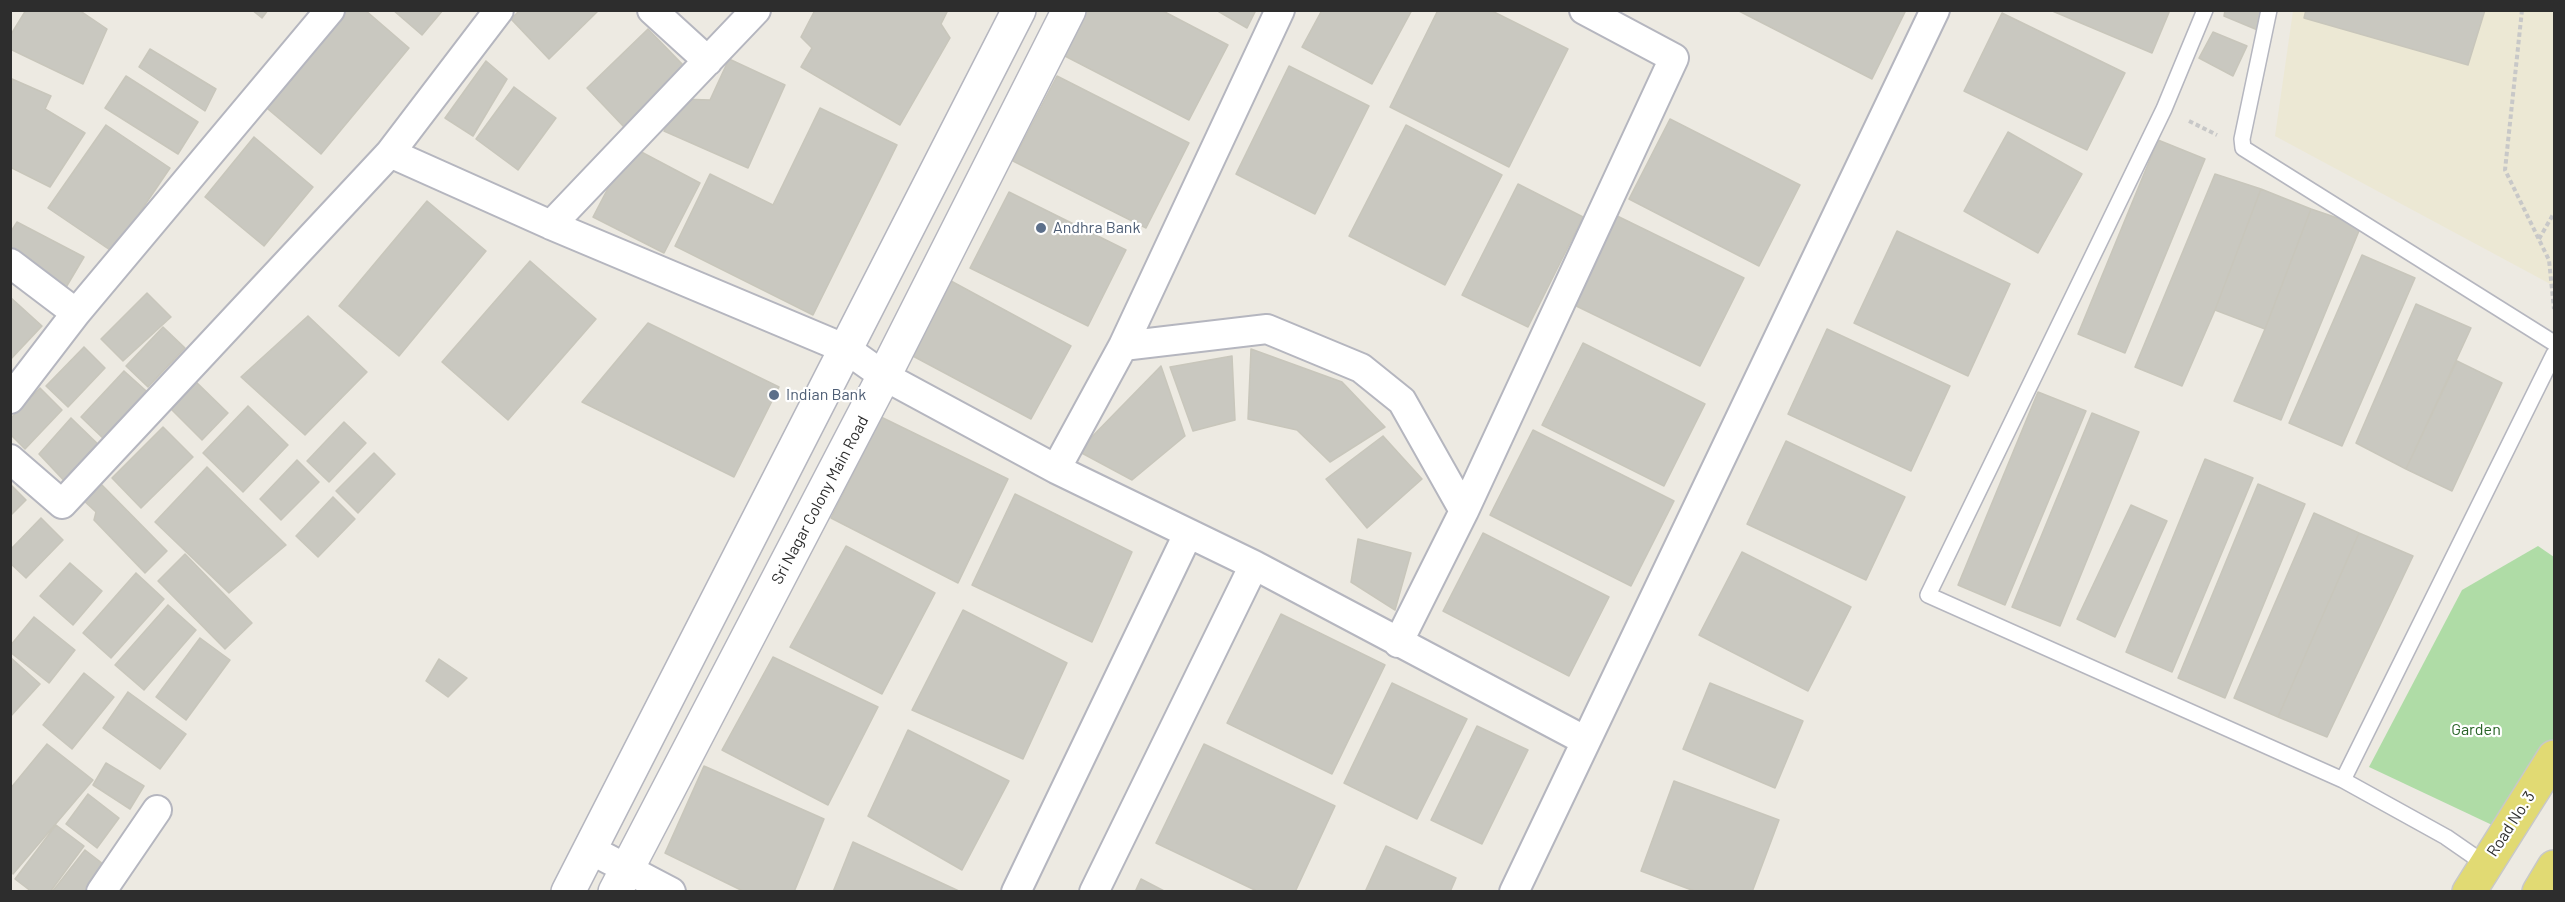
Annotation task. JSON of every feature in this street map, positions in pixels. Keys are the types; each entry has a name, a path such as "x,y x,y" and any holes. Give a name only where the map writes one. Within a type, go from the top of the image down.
{"main road":[{"path":"568,891 1019,10"},
{"name":"Sri Nagar Colony Main Road","path":"621,880 884,376 1069,10"},
{"name":"Road No. 3","path":"2477,878 2554,757"}],"street":[{"path":"10,399 76,313 330,10"},
{"path":"10,459 62,504 390,153 499,10"},
{"path":"652,10 708,61"},
{"path":"551,225 756,10"},
{"path":"1056,469 1123,346 1280,10"},
{"path":"1398,643 1464,511 1674,58 1584,10"},
{"path":"1514,891 1935,10"},
{"path":"390,153 551,225 846,349 884,376 1056,469 1254,565 1586,741"},
{"path":"10,263 76,313"},
{"path":"1123,346 1267,329 1361,368 1402,401 1464,511"},
{"path":"1016,891 1188,534"},
{"path":"1094,891 1254,565"},
{"path":"100,891 157,810"},
{"path":"591,850 621,880 671,891"}],"lane":[{"path":"2205,10 2164,109 1928,595 2343,780 2446,837 2477,878"},
{"path":"2270,10 2242,139 2243,148 2554,343"},
{"path":"2343,780 2554,354"}],"path":[{"path":"2522,10 2505,170 2549,260 2554,309"},
{"path":"2164,109 2243,148"},
{"path":"2538,240 2554,213"},
{"path":"2549,260 2554,263"}],"shaded area":[{"path":"2293,11 2554,11 2554,286 2275,136"}],"green space":[{"name":"Garden","path":"2538,546 2554,557 2554,757 2507,832 2369,767 2462,590"}],"building":[{"path":"26,10 79,10 107,29 83,84 10,49 10,36"},
{"path":"252,10 268,10 262,18"},
{"path":"340,10 365,10 409,48 321,154 262,104"},
{"path":"393,10 443,10 422,35"},
{"path":"520,10 599,10 549,59 511,19"},
{"path":"815,10 948,10 941,24 950,38 900,125 801,67 812,48 801,37"},
{"path":"1086,10 1161,10 1228,45 1189,120 1063,55"},
{"path":"1216,10 1256,10 1247,28"},
{"path":"1322,10 1412,10 1372,84 1302,47"},
{"path":"1438,10 1490,10 1568,49 1509,167 1390,107"},
{"path":"1737,10 1906,10 1872,79"},
{"path":"2050,10 2170,10 2152,53"},
{"path":"2225,10 2266,10 2260,31 2224,16"},
{"path":"2306,10 2485,10 2468,65 2304,18"},
{"path":"2002,13 2125,73 2087,150 1964,91"},
{"path":"648,29 686,68 624,127 587,88"},
{"path":"2213,32 2247,46 2233,76 2199,58"},
{"path":"150,49 216,89 205,111 139,67"},
{"path":"729,59 785,85 748,168 664,131 679,99 710,100"},
{"path":"486,61 507,79 473,136 445,118"},
{"path":"1289,66 1369,106 1315,214 1236,174"},
{"path":"126,76 198,122 178,154 105,108"},
{"path":"1057,76 1189,143 1146,228 1013,161"},
{"path":"12,79 51,96 45,109 85,133 50,187 10,167"},
{"path":"514,87 556,118 518,170 476,139"},
{"path":"820,108 897,145 813,315 675,246 710,174 773,205"},
{"path":"1670,119 1800,185 1759,266 1629,199"},
{"path":"106,125 170,168 113,252 48,208"},
{"path":"1406,125 1502,175 1445,285 1349,236"},
{"path":"2008,132 2082,174 2038,253 1964,211"},
{"path":"254,137 313,187 264,246 205,197"},
{"path":"2158,140 2205,159 2125,353 2078,334"},
{"path":"630,146 700,183 664,253 593,217"},
{"path":"2215,174 2261,189 2215,310 2182,386 2135,367"},
{"path":"1518,184 1583,217 1528,327 1462,295"},
{"path":"2261,189 2311,209 2265,329 2215,310"},
{"path":"1009,192 1126,250 1088,326 970,268"},
{"path":"427,201 486,251 399,356 339,306"},
{"path":"2311,209 2361,226 2281,420 2234,401 2265,329"},
{"path":"1611,213 1744,278 1700,366 1568,302"},
{"path":"17,222 84,257 65,289 10,257 10,233"},
{"path":"1897,231 2010,284 1968,376 1854,323"},
{"path":"2362,255 2415,278 2342,446 2289,423"},
{"path":"530,261 596,319 508,420 442,362"},
{"path":"951,281 1071,346 1031,419 911,355"},
{"path":"147,293 171,317 123,361 101,339"},
{"path":"10,297 42,326 10,360"},
{"path":"2416,304 2471,328 2406,469 2356,443"},
{"path":"308,316 367,372 305,435 241,377"},
{"path":"648,323 779,387 734,477 582,402"},
{"path":"163,327 185,348 148,387 126,366"},
{"path":"1827,329 1950,386 1911,471 1788,414"},
{"path":"1583,343 1705,404 1664,486 1542,425"},
{"path":"84,347 105,368 68,407 46,386"},
{"path":"1251,349 1342,382 1385,427 1330,462 1297,430 1248,419"},
{"path":"1232,356 1235,420 1193,431 1170,367"},
{"path":"2457,361 2502,383 2452,491 2406,469"},
{"path":"1161,366 1185,436 1132,480 1078,451"},
{"path":"124,371 154,398 107,442 81,417"},
{"path":"191,377 228,413 202,440 166,404"},
{"path":"40,388 62,410 25,449 10,434 10,419"},
{"path":"2038,392 2086,411 2005,605 1958,585"},
{"path":"248,406 288,445 243,492 203,453"},
{"path":"2092,413 2139,432 2060,626 2012,607"},
{"path":"881,417 1008,479 958,583 831,518"},
{"path":"71,418 104,450 70,487 39,454"},
{"path":"344,422 366,443 329,482 307,461"},
{"path":"163,427 193,457 141,508 112,478"},
{"path":"1533,430 1674,501 1631,586 1490,515"},
{"path":"1383,436 1422,479 1367,528 1326,479"},
{"path":"1786,441 1905,497 1866,580 1747,524"},
{"path":"374,453 395,474 358,513 336,491"},
{"path":"2205,459 2253,478 2172,672 2126,652"},
{"path":"297,460 319,482 281,520 260,499"},
{"path":"207,467 286,545 229,593 155,522"},
{"path":"98,481 167,551 145,573 94,520 96,512 81,498"},
{"path":"10,484 26,500 10,516"},
{"path":"2258,484 2305,504 2225,698 2178,678"},
{"path":"1015,494 1132,552 1092,642 972,585"},
{"path":"333,497 355,519 318,557 296,536"},
{"path":"2131,505 2167,521 2115,637 2077,619"},
{"path":"2314,513 2359,533 2278,717 2234,698"},
{"path":"41,518 63,540 26,578 10,563 10,550"},
{"path":"1483,533 1609,597 1569,676 1443,611"},
{"path":"2359,533 2413,556 2327,737 2278,717"},
{"path":"1358,539 1411,553 1395,610 1351,582"},
{"path":"846,546 935,593 882,694 790,647"},
{"path":"1742,552 1851,607 1808,691 1699,635"},
{"path":"185,554 252,623 225,649 158,581"},
{"path":"70,563 102,591 73,625 40,596"},
{"path":"136,573 164,599 111,658 83,633"},
{"path":"168,605 196,630 144,690 115,665"},
{"path":"963,610 1067,663 1023,759 912,710"},
{"path":"1281,614 1385,665 1332,774 1227,723"},
{"path":"34,617 75,650 49,683 10,652 10,646"},
{"path":"200,638 230,660 186,720 156,697"},
{"path":"10,657 40,684 10,717"},
{"path":"773,657 878,707 828,805 722,750"},
{"path":"439,659 467,678 448,697 426,681"},
{"path":"84,673 114,697 72,749 43,725"},
{"path":"1392,683 1467,719 1417,819 1344,783"},
{"path":"1710,683 1803,721 1775,788 1683,749"},
{"path":"128,692 186,734 160,769 103,728"},
{"path":"1477,726 1528,750 1482,844 1431,820"},
{"path":"908,730 1009,781 962,870 868,816"},
{"path":"47,744 93,780 13,874 10,872 10,789"},
{"path":"1204,744 1335,806 1295,892 1259,892 1156,843"},
{"path":"106,763 144,786 130,809 93,785"},
{"path":"704,766 824,819 794,892 745,892 665,853"},
{"path":"1674,781 1779,820 1752,892 1697,892 1641,871"},
{"path":"88,794 119,818 97,848 66,824"},
{"path":"56,825 84,846 50,892 32,892 15,879"},
{"path":"853,842 961,892 833,892"},
{"path":"1386,846 1456,878 1450,892 1365,892"},
{"path":"85,850 107,867 88,892 52,892"},
{"path":"1141,879 1166,892 1135,892"}],"place":[{"name":"Andhra Bank","path":"1041,228"},
{"name":"Indian Bank","path":"774,395"}]}
